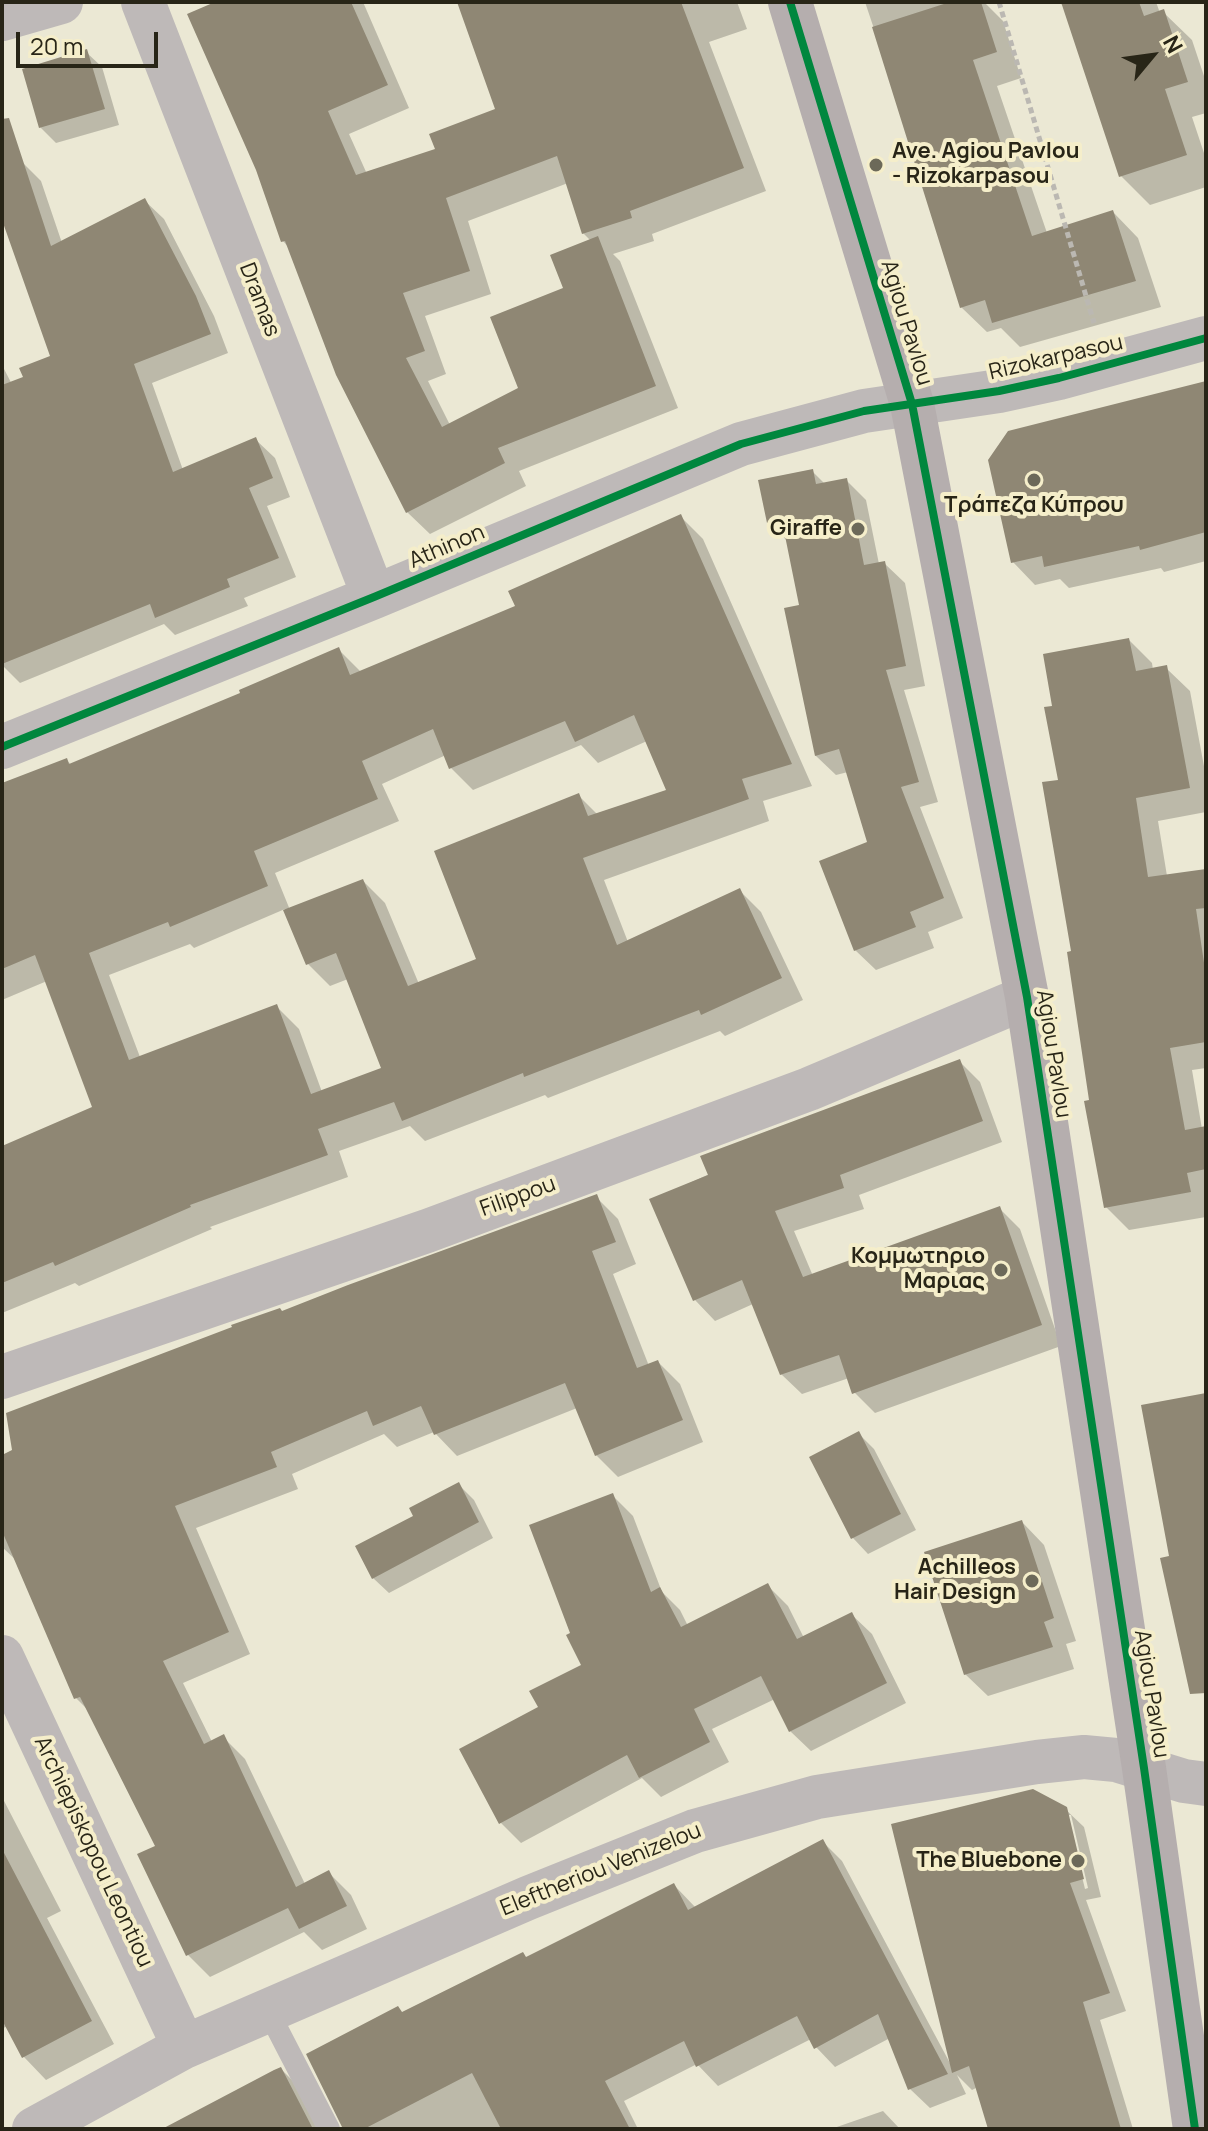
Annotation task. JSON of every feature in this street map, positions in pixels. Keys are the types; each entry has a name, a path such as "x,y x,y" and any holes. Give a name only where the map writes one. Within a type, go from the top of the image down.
{"main road":[{"name":"Agiou Pavlou","path":"790,2 912,404 1027,997 1144,1768 1195,2129"}],"street":[{"path":"2,19 61,2"},
{"name":"Dramas","path":"143,2 374,597"},
{"name":"Rizokarpasou","path":"912,404 999,391 1107,366 1206,338"},
{"name":"Athinon","path":"2,747 741,444 835,418 912,404"},
{"name":"Filippou","path":"2,1377 427,1231 809,1089 1027,997"},
{"name":"Archiepiskopou Leontiou","path":"2,1657 184,2047"},
{"name":"Eleftheriou Venizelou","path":"34,2129 184,2047 528,1898 710,1827 817,1797 1084,1757 1116,1760 1184,1781 1206,1784"}],"lane":[{"path":"268,2011 329,2129"}],"path":[{"path":"999,2 1107,366"}],"building":[{"path":"215,2 351,2 388,85 328,111 356,175 435,149 429,134 495,109 457,2 681,2 744,168 630,211 632,218 582,234 557,156 446,198 470,271 403,293 425,351 406,358 442,427 518,388 490,317 563,288 550,255 598,236 656,386 498,448 505,463 406,513 336,375 285,241 281,242 256,170 187,14"},
{"path":"950,2 981,2 997,52 973,60 1032,236 1113,210 1136,281 992,323 985,300 960,308 872,27"},
{"path":"1061,2 1139,2 1144,16 1164,9 1188,82 1165,89 1187,155 1119,177"},
{"path":"87,49 105,109 39,128 22,69"},
{"path":"9,118 51,246 145,198 196,296 211,334 134,364 173,472 256,437 273,478 249,488 279,558 227,579 230,587 155,618 150,604 2,664 2,385 23,377 19,368 50,356 2,220 2,119"},
{"path":"1206,381 1206,532 1140,550 1139,546 1044,567 1042,556 1011,563 988,460 1008,431"},
{"path":"813,469 816,484 847,478 864,565 885,561 906,666 886,670 919,782 901,787 944,898 910,912 916,927 854,951 819,861 867,842 839,749 815,756 784,608 799,605 782,521 767,523 758,480"},
{"path":"681,514 792,764 742,779 749,799 583,858 617,945 740,888 782,978 701,1015 699,1010 524,1077 523,1073 402,1121 394,1102 318,1129 328,1155 190,1205 55,1266 53,1262 2,1283 2,1146 92,1107 35,955 2,969 2,783 67,758 69,764 240,693 239,690 339,647 350,675 515,606 508,591","holes":["634,715 666,790 588,816 579,793 434,851 476,959 408,986 363,879 283,910 306,965 336,953 381,1068 311,1094 277,1004 129,1060 89,953 168,922 170,927 268,886 254,851 378,799 362,761 433,729 449,769 565,721 575,742"]},
{"path":"1129,638 1136,671 1167,665 1190,788 1136,798 1148,877 1206,869 1206,908 1196,909 1206,976 1206,1042 1170,1048 1185,1130 1206,1126 1206,1169 1187,1173 1191,1192 1104,1208 1084,1101 1089,1100 1067,952 1071,951 1042,782 1058,780 1044,707 1052,706 1043,654"},
{"path":"960,1059 983,1121 840,1175 844,1188 775,1211 803,1277 1000,1206 1042,1325 852,1394 839,1355 780,1375 742,1280 693,1301 649,1199 708,1175 700,1156"},
{"path":"597,1194 616,1242 592,1251 637,1368 658,1360 683,1420 595,1456 565,1383 434,1435 421,1406 373,1426 367,1411 271,1452 277,1467 175,1506 229,1632 163,1661 204,1744 224,1734 296,1887 329,1870 347,1906 299,1929 288,1908 186,1956 137,1854 155,1846 80,1697 74,1699 2,1531 2,1455 12,1450 6,1413 231,1325 280,1308 282,1311"},
{"path":"1206,1393 1206,1693 1190,1694 1160,1558 1169,1556 1141,1405"},
{"path":"859,1431 901,1514 851,1539 809,1457"},
{"path":"459,1482 479,1522 372,1579 355,1546 413,1516 409,1508"},
{"path":"613,1493 651,1592 660,1587 681,1627 768,1583 797,1639 852,1612 887,1683 789,1732 761,1676 694,1709 710,1742 639,1778 627,1755 499,1824 459,1749 538,1707 529,1691 581,1665 566,1635 570,1633 529,1525"},
{"path":"1022,1520 1054,1618 1044,1622 1053,1647 964,1675 924,1552"},
{"path":"1033,1789 1067,1807 1084,1879 1070,1883 1110,1993 1083,2002 1121,2129 988,2129 969,2066 952,2073 891,1824"},
{"path":"823,1839 948,2074 908,2090 878,2014 814,2049 797,2016 696,2067 684,2041 605,2081 630,2129 501,2129 472,2073 364,2129 343,2129 306,2054 398,2006 402,2012 523,1952 526,1957 674,1883 688,1910"},
{"path":"2,1849 92,2021 22,2058 2,2020"},
{"path":"281,2067 313,2129 162,2129 274,2070"}],"cycle path":[{"path":"790,2 912,404 1027,997 1144,1768 1195,2129"},
{"path":"2,747 741,444 864,411 999,391 1059,378 1206,338"}],"place":[{"name":"Ave. Agiou Pavlou - Rizokarpasou","path":"876,165"},
{"name":"Τράπεζα Κύπρου","path":"1034,480"},
{"name":"Giraffe","path":"858,529"},
{"name":"Κομμωτηριο Μαριας","path":"1001,1270"},
{"name":"Achilleos Hair Design","path":"1032,1581"},
{"name":"The Bluebone","path":"1078,1861"}]}
